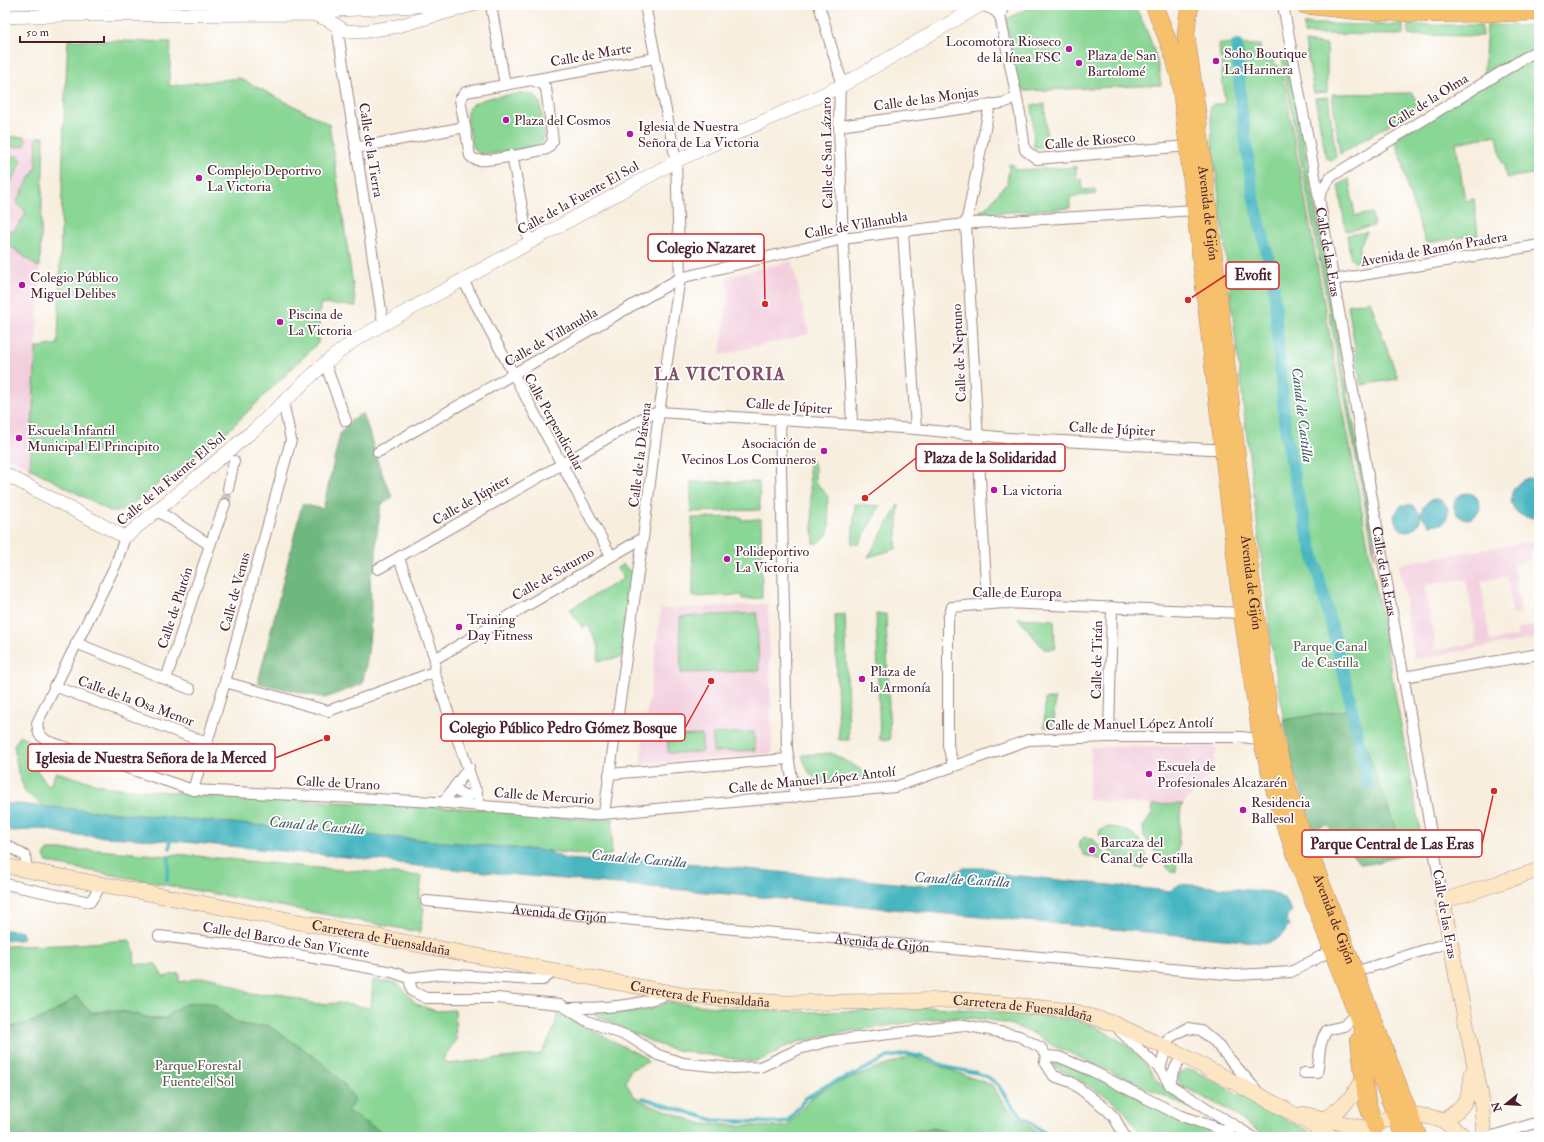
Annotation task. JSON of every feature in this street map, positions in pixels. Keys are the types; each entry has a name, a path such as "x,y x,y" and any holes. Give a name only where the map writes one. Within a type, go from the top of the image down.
{"highway":[{"name":"Avenida de Gijón","path":"1154,5 1174,56 1180,79 1196,210 1230,445 1250,570 1270,719 1276,746 1299,825 1355,972 1403,1116 1404,1137"},
{"name":"Avenida de Gijón","path":"1191,5 1188,15 1186,35 1197,107 1230,445 1242,613 1261,738 1281,814 1356,1014 1403,1116 1418,1137"},
{"path":"1304,5 1358,11 1433,14 1539,12"},
{"path":"1356,1014 1372,1131"}],"main road":[{"name":"Carretera de Fuensaldaña","path":"5,866 671,993 727,1000 782,1004 964,1000 1072,1011 1104,1020 1166,1047 1285,1109"},
{"path":"1443,901 1539,870"},
{"name":"Calle de las Eras","path":"1443,901 1481,1095 1484,1137"},
{"path":"1443,1121 1460,1109 1469,1095 1472,1052"},
{"path":"1325,1119 1347,1102 1361,1085 1364,1075"},
{"path":"1285,1109 1372,1131 1386,1119 1403,1116 1426,1117 1443,1121 1465,1137"},
{"path":"1285,1109 1332,1137"}],"street":[{"path":"5,17 63,10 313,14 339,10 436,5"},
{"path":"313,14 345,31 361,32 398,26 472,5"},
{"path":"491,5 505,85"},
{"name":"Calle de la Dársena","path":"604,813 643,538 659,412 680,278 676,161 645,5"},
{"name":"Calle de San Lázaro","path":"819,5 840,76 841,86 840,126 843,239 852,424"},
{"name":"Calle de la Fuente El Sol","path":"39,734 37,723 54,686 116,564 126,537 254,430 325,363 355,340 383,323 676,161 841,86 981,5 994,10 1000,16"},
{"path":"1004,5 1000,16 1016,98"},
{"name":"Calle de las Eras","path":"1283,5 1319,198 1443,901"},
{"path":"337,26 342,20 352,14 377,9"},
{"name":"Calle de la Tierra","path":"337,26 383,323"},
{"name":"Calle de la Olma","path":"1319,198 1324,186 1332,176 1539,49"},
{"name":"Calle de Marte","path":"532,80 655,58"},
{"path":"532,80 542,84 546,88 554,141 547,149 482,160 470,156 460,99 462,95 466,92 532,80"},
{"name":"Calle de Rioseco","path":"1016,98 1025,150 1036,160 1188,146"},
{"name":"Calle de las Monjas","path":"840,126 1003,103 1016,98"},
{"name":"Calle de Neptuno","path":"987,603 966,224 990,104"},
{"path":"355,148 465,127"},
{"path":"512,155 528,244"},
{"path":"1313,171 1319,176 1326,178 1332,176"},
{"name":"Calle de Villanubla","path":"378,452 513,376 680,278 843,239 903,231 966,224 1196,210"},
{"path":"903,231 916,429"},
{"name":"Avenida de Ramón Pradera","path":"1333,280 1539,245"},
{"name":"Calle Perpendicular","path":"463,280 513,376 611,556"},
{"path":"325,363 346,421"},
{"name":"Calle de Venus","path":"193,790 225,682 291,440 283,401"},
{"name":"Calle de Júpiter","path":"378,570 646,416 659,412 852,424 978,435 1230,445"},
{"path":"780,420 788,759 795,798"},
{"path":"228,489 234,462"},
{"path":"5,474 126,537"},
{"name":"Calle de Plutón","path":"166,679 225,504"},
{"path":"158,511 210,545"},
{"name":"Calle de Saturno","path":"435,659 643,538"},
{"path":"399,558 435,659 434,672 482,806"},
{"name":"Calle de Europa","path":"953,766 948,745 948,619 952,607 987,603 1242,613"},
{"name":"Calle de Titán","path":"1110,737 1112,607"},
{"path":"76,644 190,689"},
{"path":"1403,677 1539,654"},
{"path":"225,682 328,711 434,672"},
{"name":"Calle de la Osa Menor","path":"54,686 207,743"},
{"name":"Calle de Urano","path":"39,734 47,741 193,790 482,806"},
{"name":"Calle de Manuel López Antolí","path":"604,813 795,798 895,787 1028,740 1110,737 1261,738 1276,746"},
{"name":"Calle de Manuel López Antolí","path":"609,774 788,759"},
{"path":"443,803 468,767"},
{"path":"456,786 458,792 467,796 477,792"},
{"name":"Calle de Mercurio","path":"482,806 591,815 604,813"},
{"path":"5,844 25,856 27,870"},
{"path":"5,884 90,902 102,884"},
{"name":"Avenida de Gijón","path":"426,901 1237,975 1291,972 1323,955 1331,948"},
{"name":"Calle del Barco de San Vicente","path":"159,936 253,947 392,972 409,978 440,974 543,980 554,971"},
{"path":"1355,972 1450,942"},
{"path":"409,978 412,991 426,998 496,998 560,1004 587,1021 630,1037 658,1055 683,1063 732,1068 760,1067 799,1049 830,1041 964,1025 1019,1036 1041,1048 1046,1056 1045,1062 1054,1076 1071,1082 1105,1108 1114,1117 1125,1137"},
{"path":"566,1008 625,1006 652,1001 671,993"},
{"path":"1304,1073 1317,1073 1320,1061 1321,1039 1327,1030 1344,1026 1356,1014"},
{"path":"1104,1020 1126,1036 1160,1069 1170,1085 1252,1137"},
{"path":"1160,1069 1169,1038 1187,1028 1201,1030 1220,1048 1262,1096"},
{"path":"1170,1085 1173,1072 1182,1055"},
{"path":"1046,1056 1059,1057 1085,1068 1180,1115 1223,1130 1237,1127"},
{"path":"1489,1137 1539,1122"}],"shaded area":[{"name":"Colegio Público Miguel Delibes","path":"5,136 44,137 34,421 30,468 5,455"},
{"path":"792,261 809,334 720,355 729,291 726,277"},
{"path":"1539,540 1539,548 1529,550 1530,561 1513,564 1521,613 1513,615 1507,577 1481,581 1490,641 1518,636 1517,629 1538,625 1539,638 1414,659 1399,564","holes":["1466,579 1477,643 1436,650 1425,585"]},
{"path":"768,604 772,753 640,764 661,609"},
{"name":"Escuela de Profesionales Alcazarén","path":"1211,746 1217,748 1209,776 1183,804 1153,805 1088,800 1091,747"}],"green space":[{"name":"Plaza de San Bartolomé","path":"1036,5 1134,5 1152,44 1160,74 1161,85 1025,91 1017,85 1006,19"},
{"path":"1304,24 1403,25 1403,35 1304,34"},
{"path":"1409,25 1481,25 1482,36 1408,35"},
{"path":"1487,25 1539,26 1539,173 1506,178 1497,135 1456,143 1465,201 1474,199 1478,235 1426,243 1407,187 1403,163 1394,139 1483,84"},
{"name":"Complejo Deportivo La Victoria","path":"68,40 171,42 169,86 239,78 329,124 356,306 320,304 318,343 231,428 123,511 110,511 30,468 36,348 58,344 64,118"},
{"path":"1305,42 1327,45 1327,92 1314,93"},
{"name":"Parque Canal de Castilla","path":"1219,44 1260,45 1260,54 1273,54 1274,63 1281,67 1422,841 1405,855 1352,709 1284,720 1272,649 1212,139 1210,107 1213,104 1225,104 1221,63 1224,62 1224,59 1220,59"},
{"path":"1281,53 1288,54 1373,534 1375,559"},
{"path":"525,93 534,95 540,102 545,135 542,143 534,147 484,155 477,152 472,145 467,121 467,113 470,107 475,103 492,97"},
{"path":"1412,93 1420,106 1340,154 1332,94"},
{"path":"1328,97 1336,157 1331,160 1326,158 1315,98"},
{"path":"1045,104 1047,147 1034,147 1032,105"},
{"path":"24,137 26,141 25,146 5,148 5,138"},
{"path":"37,137 44,137 40,266 38,267 5,242 5,227 13,232 26,214 25,211 16,203 36,167"},
{"path":"18,156 21,159 19,169 5,190 5,157"},
{"path":"1009,164 1014,165 1014,170 1076,167 1076,179 1082,179 1082,190 1095,189 1096,194 1070,197 1070,208 984,214 979,212 987,207 1004,186 1007,185"},
{"path":"1349,179 1355,216 1372,213 1374,226 1346,231 1338,185"},
{"path":"1367,232 1360,245 1359,261 1355,263 1351,259 1347,235"},
{"path":"1370,301 1398,379 1361,385 1348,305"},
{"path":"363,413 383,477 393,497 381,505 376,540 376,568 370,575 370,630 362,684 325,698 258,683 302,504 323,509 340,434 347,423"},
{"path":"808,456 815,466 815,481 828,497 829,530 822,540 814,544"},
{"path":"691,482 759,482 760,510 691,512"},
{"path":"855,504 880,506 859,544 852,544"},
{"path":"899,504 896,549 868,557"},
{"name":"Polideportivo La Victoria","path":"741,517 741,520 761,519 762,598 742,599 742,595 693,597 692,518"},
{"path":"623,564 635,577 622,657 598,661 599,646 588,625 582,628 570,609 623,579 617,568"},
{"path":"757,613 759,671 681,673 680,617"},
{"path":"845,614 849,740 839,740 835,615"},
{"path":"876,614 886,614 890,740 880,740"},
{"path":"1018,618 1054,620 1055,649 1044,649"},
{"path":"1045,699 1055,699 1054,727 1044,727"},
{"path":"1352,709 1405,855 1370,864 1360,864 1327,825 1313,829 1293,768 1284,720"},
{"path":"754,732 755,750 713,752 713,734"},
{"path":"21,735 32,745 28,758 49,787 56,772 108,787 193,795 480,809 547,817 587,819 613,818 611,855 603,856 45,807 26,793 18,773 14,745"},
{"path":"702,735 702,752 668,753 668,736"},
{"path":"831,753 864,771 882,776 826,784 816,780 805,765 802,755"},
{"path":"1183,804 1181,807 1176,872 1170,871 1144,836 1143,827 1152,814 1153,805"},
{"path":"1110,827 1125,830 1137,838 1141,843 1144,849 1147,865 1143,869 1120,862 1112,855 1099,834 1100,830"},
{"path":"1084,837 1092,839 1098,844 1107,857 1106,861 1084,855 1079,846 1080,841"},
{"path":"48,850 98,850 169,856 176,854 318,868 422,876 419,899 424,909 420,932 59,865 47,862 44,856"},
{"path":"129,940 134,950 135,964 156,964 163,977 179,973 179,982 201,978 216,978 251,994 277,993 315,1004 339,1003 371,1008 373,980 397,983 417,1004 436,1011 455,1010 456,1040 443,1059 448,1064 541,1054 554,1029 558,1013 644,1057 648,1062 630,1070 626,1083 634,1096 646,1103 702,1124 786,1127 812,1097 829,1086 911,1056 992,1085 1004,1104 1042,1137 961,1137 934,1128 916,1131 908,1137 390,1137 347,1111 346,1086 322,1063 267,1025 254,1026 242,1024 231,1018 222,1010 176,1009 166,1018 153,1019 126,1012 110,1010 91,1013 76,996 59,1009 43,1018 26,1024 5,1028 5,946 64,945"},
{"name":"Parque Forestal Fuente el Sol","path":"76,996 91,1013 120,1011 150,1019 161,1019 167,1017 182,1005 190,1003 203,1003 214,1005 233,1021 242,1025 267,1025 315,1058 337,1077 355,1100 347,1111 390,1137 5,1137 5,1028 26,1024 43,1018 68,1003"},
{"path":"667,1002 717,1007 826,1012 934,1007 1039,1015 1076,1020 1095,1026 1129,1046 1147,1065 1157,1081 1172,1094 1213,1117 1054,1046 1035,1034 1009,1024 984,1019 949,1017 857,1030 801,1041 782,1048 766,1058 752,1062 671,1049 596,1016 597,1013 642,1011"},
{"path":"1053,1059 1058,1059 1213,1132 1222,1135 1241,1134 1240,1137 1145,1137 1126,1113 1109,1098 1060,1070 1052,1064"},
{"path":"1187,1069 1193,1070 1311,1132 1308,1137 1268,1137 1226,1109 1182,1086 1178,1080 1178,1075"},
{"path":"934,1128 961,1137 908,1137 916,1131"}],"water":[{"path":"1528,478 1539,480 1539,517 1521,515 1515,510 1512,504 1511,496 1514,489 1519,483"},
{"path":"1467,493 1476,497 1480,506 1476,515 1467,519 1458,515 1454,506 1458,497"},
{"path":"1435,499 1443,502 1448,509 1447,517 1442,524 1429,525 1421,515 1425,504"},
{"path":"1401,505 1413,505 1421,515 1416,527 1408,531 1399,528 1394,516"},
{"path":"5,803 547,851 565,859 611,862 621,857 926,886 964,868 992,868 999,874 1170,891 1180,884 1271,892 1285,899 1292,912 1287,917 1286,921 1289,924 1283,934 1278,939 1267,943 397,864 390,861 174,841 73,835 43,829 14,831 5,829"},
{"path":"5,930 21,931 24,937 20,940 5,940"}],"waterway":[{"name":"Canal de Castilla","path":"1237,45 1241,104 1253,195 1273,279 1285,429 1297,491 1349,695 1368,784"},
{"path":"170,837 170,848"},
{"path":"167,880 169,857"},
{"path":"643,1098 713,1120 782,1123 788,1121 806,1098 827,1085 855,1074 888,1057 908,1054 923,1057 950,1068 977,1073 989,1078 997,1084 1010,1103 1022,1116 1050,1137"}],"tunnel":[{"path":"225,504 228,489"}],"place":[{"name":"Locomotora Rioseco de la línea FSC","path":"1069,49"},
{"name":"Soho Boutique La Harinera","path":"1216,61"},
{"name":"Plaza de San Bartolomé","path":"1079,63"},
{"name":"Plaza del Cosmos","path":"506,120"},
{"name":"Iglesia de Nuestra Señora de La Victoria","path":"630,134"},
{"name":"Complejo Deportivo La Victoria","path":"199,178"},
{"name":"Colegio Público Miguel Delibes","path":"22,285"},
{"name":"Evofit","path":"1188,300"},
{"name":"Colegio Nazaret","path":"765,304"},
{"name":"Piscina de La Victoria","path":"280,322"},
{"name":"Escuela Infantil Municipal El Principito","path":"19,438"},
{"name":"Asociación de Vecinos Los Comuneros","path":"824,451"},
{"name":"La victoria","path":"994,490"},
{"name":"Plaza de la Solidaridad","path":"865,498"},
{"name":"Polideportivo La Victoria","path":"727,559"},
{"name":"Training Day Fitness","path":"459,627"},
{"name":"Plaza de la Armonía","path":"862,679"},
{"name":"Colegio Público Pedro Gómez Bosque","path":"711,681"},
{"name":"Iglesia de Nuestra Señora de la Merced","path":"327,738"},
{"name":"Escuela de Profesionales Alcazarén","path":"1149,774"},
{"name":"Parque Central de Las Eras","path":"1494,791"},
{"name":"Residencia Ballesol","path":"1243,810"},
{"name":"Barcaza del Canal de Castilla","path":"1092,850"}],"district":[{"name":"LA VICTORIA","path":"720,374"}]}
